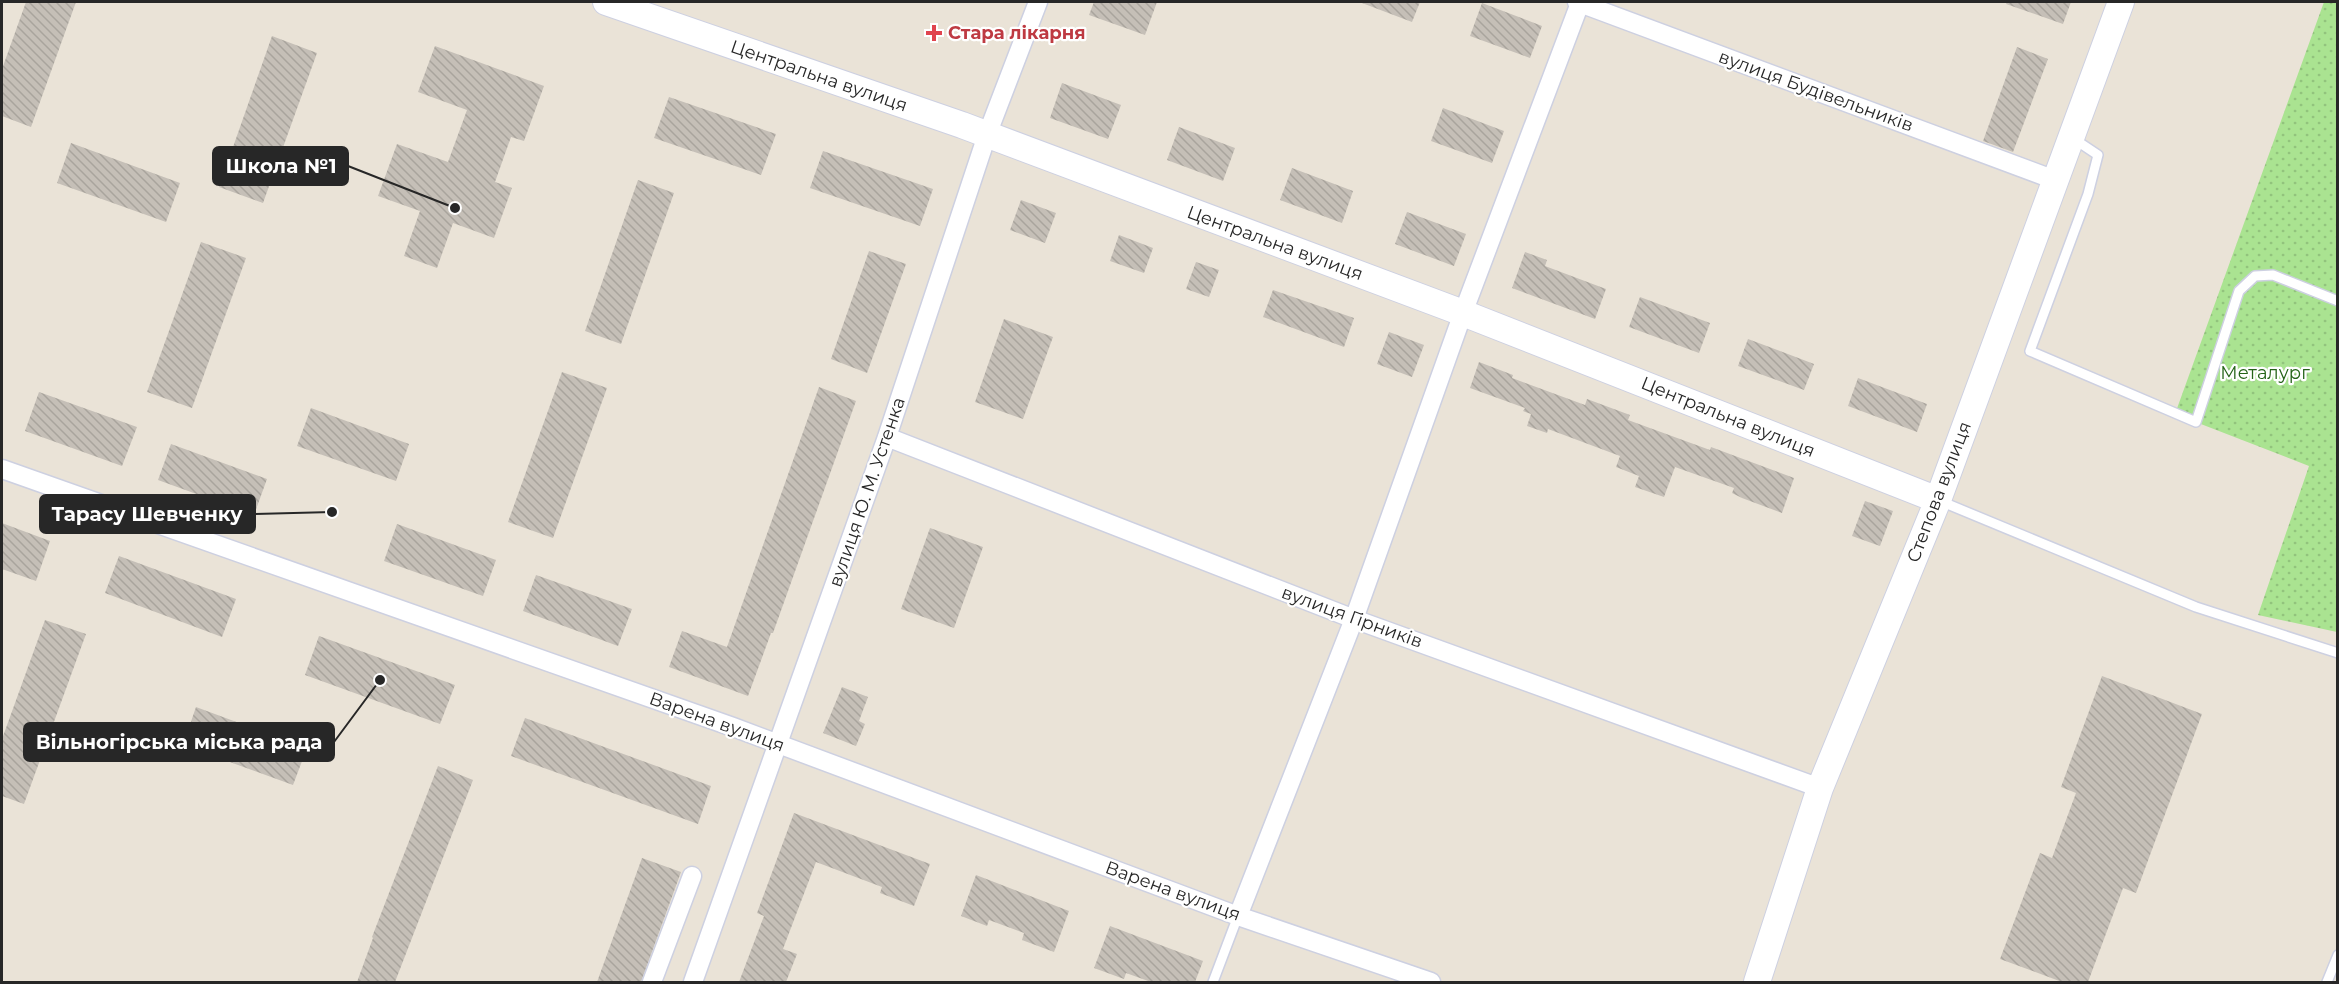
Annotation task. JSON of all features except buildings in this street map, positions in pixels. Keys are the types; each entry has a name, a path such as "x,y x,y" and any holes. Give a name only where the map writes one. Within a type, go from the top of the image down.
{"main road":[{"name":"Центральна вулиця","path":"611,2 987,135 1463,313 1938,500"},
{"name":"Степова вулиця","path":"1757,982 1820,788 1938,500 2121,2"}],"street":[{"name":"вулиця Ю. М. Устенка","path":"693,982 887,437 987,135 1038,2"},
{"name":"вулиця Будівельників","path":"1579,2 2055,180"},
{"path":"1238,916 1354,619 1463,313 1579,2"},
{"name":"вулиця Гірників","path":"887,437 1354,619 1820,788"},
{"name":"Варена вулиця","path":"2,469 778,745 1238,916 1431,982"},
{"path":"652,982 692,876"}],"lane":[{"path":"2072,138 2098,155 2088,194 2030,351 2196,422 2239,291 2255,276 2273,275 2337,301"},
{"path":"1938,500 2196,608 2337,653"},
{"path":"1213,982 1238,916"},
{"path":"2327,982 2335,968 2337,956"}],"green space":[{"name":"Металург","path":"2324,2 2337,2 2337,632 2258,615 2309,466 2175,414"}],"place":[{"name":"Стара лікарня","path":"934,33"},
{"name":"Школа №1","path":"455,208"},
{"name":"Тарасу Шевченку","path":"332,512"},
{"name":"Вільногірська міська рада","path":"380,680"}]}
